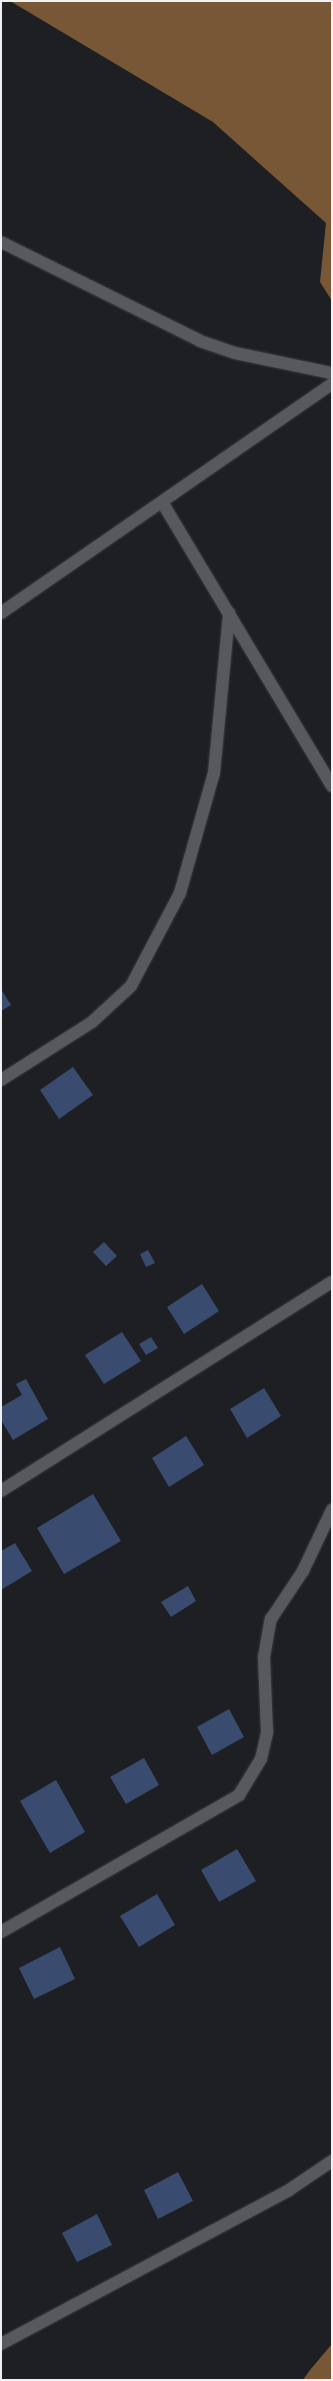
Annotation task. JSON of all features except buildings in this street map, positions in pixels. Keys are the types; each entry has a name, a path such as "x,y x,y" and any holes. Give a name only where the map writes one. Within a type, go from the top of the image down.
{"street":[{"path":"1,243 200,341 235,353 332,373"},
{"path":"1,612 332,384"},
{"path":"162,502 332,786"},
{"path":"1,1080 92,1022 131,986 180,893 214,773 229,613"},
{"path":"1,1491 332,1282"},
{"path":"1,1932 239,1795 261,1759 267,1732 264,1657 271,1619 303,1572 332,1510"},
{"path":"1,2344 289,2190 332,2161"}],"shaded area":[{"path":"10,1 332,1 332,301 320,282 326,223 213,122"},
{"path":"332,2344 332,2380 303,2380 310,2370"}]}
